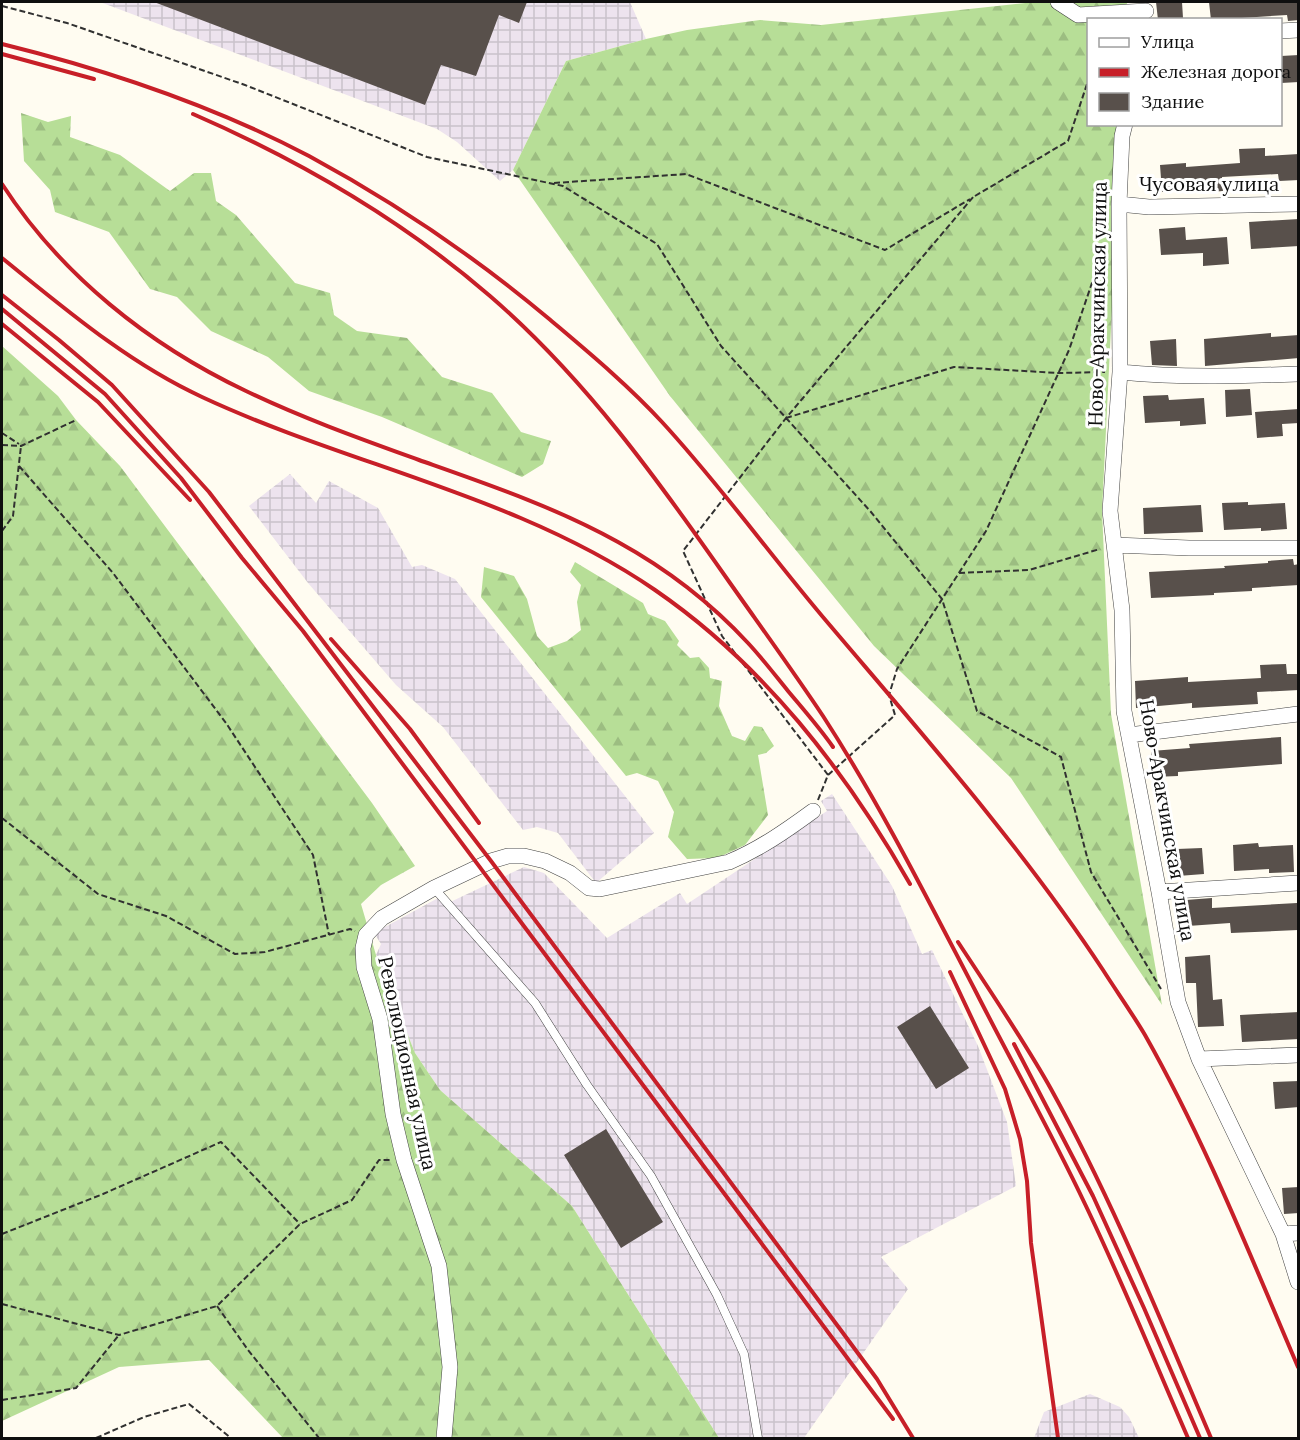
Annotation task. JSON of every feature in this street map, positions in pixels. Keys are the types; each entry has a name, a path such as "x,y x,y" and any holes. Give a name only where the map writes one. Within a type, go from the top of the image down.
{"street":[{"path":"1058,2 1078,15 1145,11"},
{"path":"1282,31 1299,30"},
{"name":"Ново-Аракчинская улица","path":"1124,126 1119,204 1120,372 1110,511 1122,610 1124,711 1178,1002 1199,1059 1283,1234 1299,1282"},
{"name":"Чусовая улица","path":"1119,204 1149,207 1299,204"},
{"path":"1120,372 1230,377 1299,374"},
{"path":"1115,545 1189,549 1299,548"},
{"path":"1129,735 1299,714"},
{"name":"Революционная улица","path":"444,1438 450,1367 439,1266 404,1160 393,1113 380,1019 364,967 363,948 366,935 382,918 434,888 491,861 508,856 524,856 545,861 570,873 589,888 600,889 729,861 744,855 813,811"},
{"path":"1159,891 1299,883"},
{"path":"1199,1059 1299,1055"},
{"path":"1283,1234 1299,1233"}],"lane":[{"path":"434,888 535,1003 587,1085 651,1176 717,1295 744,1354 758,1438"}],"path":[{"path":"2,6 67,24 245,84 427,157 563,186 657,244 721,346 871,512 942,599 976,711 1061,757 1091,872 1163,993"},
{"path":"549,183 686,174 885,250 1068,141 1087,87"},
{"path":"828,775 722,636 683,551 786,418 974,196"},
{"path":"813,811 828,775 895,715 889,695 897,669 986,531 1070,350 1104,249"},
{"path":"786,418 954,367 1059,373 1120,372"},
{"path":"2,445 21,446 76,420"},
{"path":"2,433 21,446"},
{"path":"2,531 13,516 21,446"},
{"path":"19,466 113,573 232,732 313,855 329,935"},
{"path":"959,573 1029,570 1115,545"},
{"path":"2,818 98,894 166,915 235,954 265,952 351,929 366,935"},
{"path":"2,1234 103,1194 221,1142 300,1224"},
{"path":"2,1304 119,1335 217,1305 300,1224 352,1200 379,1160 404,1160"},
{"path":"217,1305 248,1350 319,1438"},
{"path":"2,1400 76,1388 119,1335"},
{"path":"96,1438 144,1417 189,1404 231,1438"}],"shaded area":[{"path":"100,2 630,2 646,39 566,61 513,170 500,181 457,142 437,129"},
{"path":"290,474 316,503 329,481 378,508 412,567 422,565 455,579 654,833 596,883 558,833 537,827 523,830 443,727 396,685 308,583 249,506"},
{"path":"832,794 892,886 922,954 932,950 978,1046 1007,1122 1016,1186 881,1257 908,1289 804,1438 719,1438 572,1206 440,1090 415,1053 376,955 381,944 374,933 438,898 444,905 524,867 544,873 607,938 680,893 687,904 827,811 821,801"},
{"path":"1090,1394 1120,1407 1129,1417 1139,1438 1034,1438 1044,1412"}],"green space":[{"path":"1035,2 1127,2 1126,18 1087,18 1087,126 1121,126 1102,511 1111,714 1162,1005 1011,778 874,646 670,396 513,170 566,61 687,30 760,20 821,25"},
{"path":"21,113 48,122 71,116 70,137 120,155 170,191 194,173 211,173 216,201 236,215 295,283 330,293 334,315 357,331 407,338 442,377 492,393 521,432 551,441 543,464 522,477 382,417 309,391 268,357 211,331 177,297 150,289 109,232 55,212 50,190 24,161"},
{"path":"2,346 58,396 76,420 120,466 372,803 415,866 381,885 361,904 376,955 415,1053 440,1090 572,1206 719,1438 283,1438 209,1360 119,1367 2,1421"},
{"path":"575,562 643,603 648,614 665,621 679,641 677,645 690,658 699,657 709,668 710,678 722,681 719,706 732,736 745,741 754,726 762,727 774,746 766,753 758,755 768,815 745,845 717,858 687,859 668,837 674,812 658,781 637,773 626,776 481,597 484,567 514,576 527,599 537,636 548,648 567,641 581,630 577,602 581,585 570,572"}],"building":[{"path":"154,2 527,2 519,23 499,15 476,76 441,65 425,105"},
{"path":"1156,2 1182,2 1183,18 1158,18"},
{"path":"1209,2 1299,2 1299,20 1288,21 1287,15 1211,18"},
{"path":"1299,55 1299,82 1282,83 1282,56"},
{"path":"1265,148 1265,156 1299,154 1299,180 1279,181 1278,174 1222,177 1223,191 1197,193 1197,189 1162,192 1160,165 1186,163 1186,167 1240,163 1239,149"},
{"path":"1299,219 1299,246 1251,249 1249,222"},
{"path":"1185,227 1186,240 1227,237 1229,264 1203,266 1203,253 1161,255 1159,229"},
{"path":"1271,333 1271,337 1299,335 1299,358 1205,366 1204,339"},
{"path":"1176,339 1177,366 1152,365 1150,341"},
{"path":"1250,389 1252,415 1226,417 1225,390"},
{"path":"1168,395 1169,400 1204,398 1206,424 1180,426 1180,421 1145,423 1143,396"},
{"path":"1299,409 1299,423 1282,424 1283,436 1257,438 1255,412"},
{"path":"1248,502 1248,505 1285,503 1287,529 1224,530 1222,503"},
{"path":"1201,505 1203,532 1144,534 1143,508"},
{"path":"1293,559 1294,565 1299,564 1299,585 1252,588 1252,591 1214,593 1214,595 1151,598 1149,572 1225,568 1224,566"},
{"path":"1286,664 1287,674 1299,674 1299,690 1257,692 1258,704 1192,708 1192,703 1136,708 1135,681 1188,677 1188,682 1261,678 1260,665"},
{"path":"1281,737 1282,764 1178,772 1178,776 1153,777 1151,751 1190,748 1189,744"},
{"path":"1258,843 1259,847 1293,845 1294,872 1269,873 1269,869 1234,871 1233,845"},
{"path":"1202,848 1204,874 1178,876 1177,849"},
{"path":"1212,898 1212,908 1297,903 1298,930 1231,933 1230,923 1188,926 1186,900"},
{"path":"1210,955 1213,1000 1222,999 1224,1026 1198,1027 1196,983 1186,983 1185,957"},
{"path":"930,1006 969,1068 936,1089 897,1027"},
{"path":"1299,1012 1299,1039 1242,1042 1240,1015"},
{"path":"1299,1081 1299,1107 1275,1109 1273,1082"},
{"path":"606,1129 663,1222 621,1248 564,1155"},
{"path":"1299,1187 1299,1213 1284,1214 1282,1188"}],"railway":[{"path":"2,44 120,77 197,105 272,138 341,174 433,231 520,295 592,355 649,408 705,471 807,598 971,792 1072,924 1145,1035 1167,1075 1226,1199 1298,1367"},
{"path":"2,54 94,79"},
{"path":"193,114 272,151 349,194 456,268 525,328 557,361 589,396 647,469 812,699 884,817 1072,1177 1112,1262 1188,1438"},
{"path":"2,184 25,217 80,277 142,329 210,373 310,419 545,507 594,529 654,564 688,588 734,628 833,747"},
{"path":"2,258 98,334 148,368 202,397 258,421 433,484 548,530 603,558 655,590 695,619 732,652 799,722 858,801 910,884"},
{"path":"2,295 112,385 209,492 491,861 840,1329 877,1379 913,1438"},
{"path":"2,309 105,394 181,478 242,558 303,631 893,1419"},
{"path":"2,324 98,402 190,500"},
{"path":"331,639 410,729 479,823"},
{"path":"958,942 1029,1052 1074,1131 1135,1262 1211,1438"},
{"path":"950,972 1005,1089 1020,1139 1027,1181 1031,1243 1058,1438"},
{"path":"1014,1044 1093,1196 1200,1438"}]}
